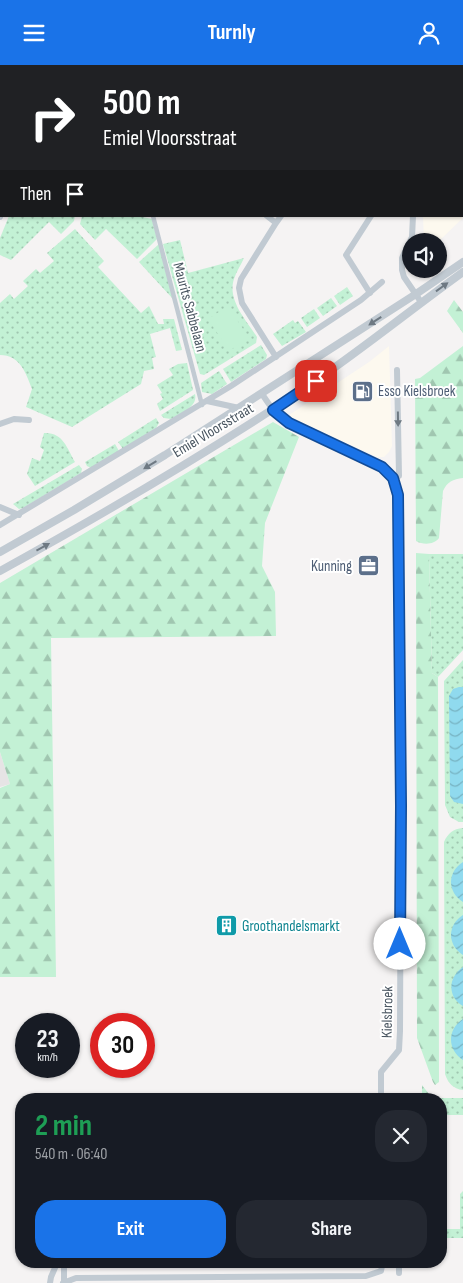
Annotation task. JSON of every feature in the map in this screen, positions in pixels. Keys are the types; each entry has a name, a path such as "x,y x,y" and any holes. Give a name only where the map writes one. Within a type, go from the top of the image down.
{"street":[{"name":"Maurits Sabbelaan","path":"153,217 204,403"},
{"path":"268,217 276,223"},
{"path":"276,357 242,303 239,288 241,279 280,217"},
{"path":"369,217 346,255 370,293"},
{"path":"413,217 412,237 402,258 402,264 404,277 421,302"},
{"name":"Emiel Vloorsstraat","path":"0,552 107,491 262,394 463,262"},
{"name":"Emiel Vloorsstraat","path":"0,571 273,410 356,353 463,272"},
{"name":"Emiel Vloorsstraat","path":"0,525 204,403 276,357 370,293 382,282"},
{"path":"262,394 273,410 289,423 382,467 393,478 398,476 397,370"},
{"name":"Emiel Vloorsstraat","path":"204,403 239,408"},
{"path":"0,424 14,419 29,420"},
{"name":"Kielsbroek","path":"381,1093 381,1072 399,1050 400,1031 401,806 398,495 393,478"},
{"path":"0,507 19,515"},
{"path":"55,1268 50,1280 64,1282 76,1278 366,1276 381,1271 382,1268"},
{"path":"64,1268 64,1282"},
{"path":"399,1268 399,1273"}],"shaded area":[{"path":"423,217 463,218 447,233 424,233"},
{"path":"389,346 392,446 384,457 377,457 293,419 289,423 283,419 369,362"},
{"path":"0,752 10,784 0,787"}],"green space":[{"path":"9,217 75,217 74,221 61,234 49,222 11,260 0,255 0,238"},
{"path":"82,217 143,217 152,219 157,239 137,259 106,229 95,240 80,224"},
{"path":"75,229 104,261 98,267 141,313 149,306 158,324 164,324 163,319 174,319 182,350 176,351 170,328 150,334 156,357 152,358 154,369 144,371 141,384 72,427 26,407 32,389 25,371 13,358 0,355 0,303 10,294 14,299 28,286 23,281 36,269 40,273 54,261 47,253"},
{"path":"180,240 188,273 244,258 234,279 233,295 243,317 257,337 256,343 204,375 200,374 163,244"},
{"path":"159,244 173,299 139,262"},
{"path":"347,287 353,296 340,305 334,296"},
{"path":"331,298 337,306 323,316 317,308"},
{"path":"454,300 463,312 463,333 447,311"},
{"path":"228,306 249,338 229,351 208,319"},
{"path":"314,309 320,318 307,327 301,318"},
{"path":"293,320 295,323 298,321 306,332 282,346 273,334"},
{"path":"261,345 267,355 266,359 231,382 223,369"},
{"path":"463,346 463,478 456,479 446,485 443,491 439,538 428,544 422,543 416,541 415,379 420,378"},
{"path":"187,363 193,390 160,411 157,404 163,399 157,385 173,375 169,369 178,364"},
{"path":"219,371 227,384 212,394 202,392 201,383"},
{"path":"195,394 194,403 184,412 171,419 164,418 161,415"},
{"path":"156,418 159,423 156,428 123,449 118,442"},
{"path":"273,422 299,437 265,523 262,566 275,592 276,636 51,638 56,977 0,977 0,788 10,784 0,752 0,583"},
{"path":"44,433 50,433 60,438 67,446 75,462 35,486 27,474 32,458 40,461 44,450 40,447"},
{"path":"115,444 119,451 91,468 87,466 85,462"},
{"path":"79,465 82,469 81,473 23,508 19,509 13,504"},
{"path":"416,553 429,554 432,673 438,677 439,1082 435,1085 417,1038"},
{"path":"429,554 463,554 463,650 438,677 432,673"},
{"path":"463,660 463,822 459,822 450,817 445,805 444,681"},
{"path":"463,828 463,1090 451,1085 445,1074 444,842 451,832"},
{"path":"422,1085 428,1093 422,1093"},
{"path":"447,1098 463,1098 463,1115 447,1115"},
{"path":"463,1191 463,1238 447,1238 447,1229 460,1229 460,1194"}],"water":[{"path":"463,687 463,804 454,802 450,796 449,696 453,689"},
{"path":"463,862 463,902 454,893 451,882 454,871"},
{"path":"463,915 463,955 454,946 451,935 454,924"},
{"path":"463,967 463,1006 454,998 451,987 454,976"},
{"path":"463,1019 463,1060 454,1051 451,1039 454,1028"}],"place":[{"name":"Esso Kielsbroek","path":"362,391"},
{"name":"Kunning","path":"368,566"},
{"name":"Groothandelsmarkt","path":"226,926"}],"route":[{"path":"316,381 273,410 289,423 382,467 393,478 397,486 401,806 400,944"}]}
